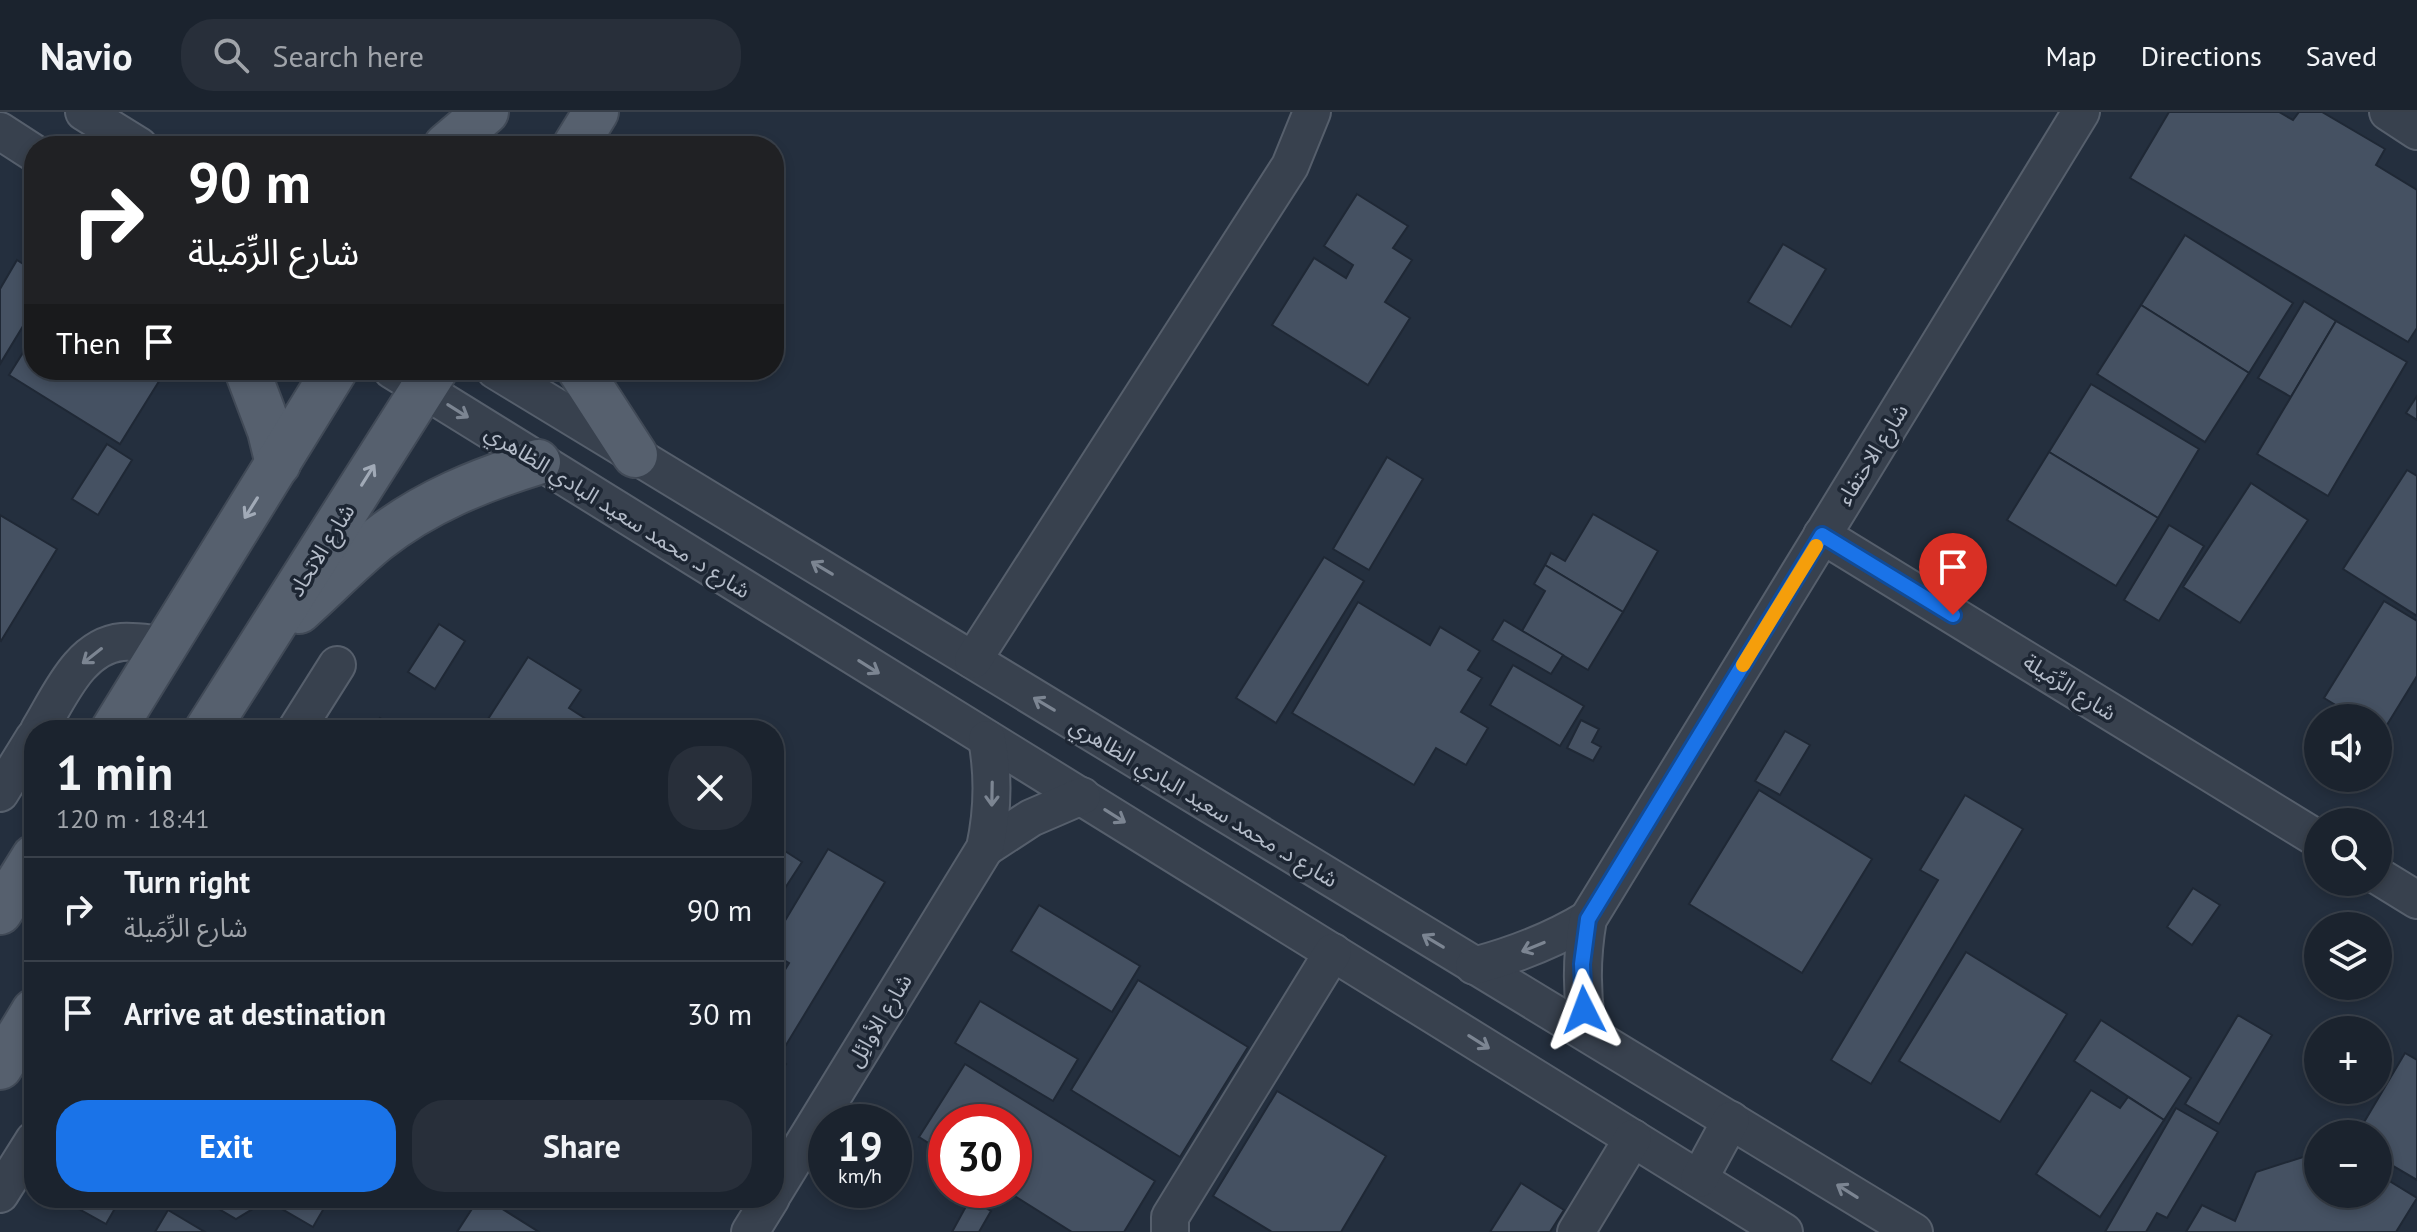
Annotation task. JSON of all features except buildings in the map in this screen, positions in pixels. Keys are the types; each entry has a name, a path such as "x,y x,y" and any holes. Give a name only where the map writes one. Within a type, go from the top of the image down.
{"main road":[{"path":"458,136 487,112"},
{"path":"474,136 487,112"},
{"path":"581,136 596,112"},
{"path":"251,380 270,431 278,464"},
{"path":"119,720 329,380"},
{"name":"شارع الاتحاد","path":"213,720 259,648 414,380"},
{"path":"586,380 635,455"},
{"path":"259,648 377,541 404,521 433,503 484,479 538,462"},
{"path":"0,912 24,873"},
{"path":"0,1067 24,1027"}],"street":[{"path":"84,112 123,136"},
{"path":"133,112 137,136"},
{"path":"973,660 1290,166 1312,112"},
{"name":"شارع الاحتفاء","path":"1588,1033 1582,987 1588,919 2081,112"},
{"path":"2388,112 2417,131"},
{"path":"0,131 24,147"},
{"name":"شارع د. محمد سعيد البادي الظاهري","path":"422,380 538,462 1784,1232"},
{"name":"شارع د. محمد سعيد البادي الظاهري","path":"511,380 1914,1232"},
{"name":"شارع الرِّمَيلة","path":"1822,535 2304,830"},
{"path":"45,720 83,660 98,649 125,641 165,645"},
{"path":"302,720 337,665"},
{"name":"شارع الأوائِل","path":"784,1176 985,848 993,794 987,739"},
{"path":"0,793 24,754"},
{"name":"شارع الأوائِل","path":"985,848 1031,818 1082,796"},
{"path":"2392,885 2417,900"},
{"name":"شارع الاحتفاء","path":"1474,966 1534,948 1588,919"},
{"path":"1170,1232 1170,1217 1333,952"},
{"path":"1699,1179 1731,1120"},
{"path":"1576,1232 1633,1138"},
{"path":"0,1194 24,1156"},
{"path":"750,1232 765,1208"}],"slow traffic":[{"path":"1743,665 1816,546"}],"route":[{"path":"1584,1010 1582,964 1588,919 1822,535 1953,615"}]}
